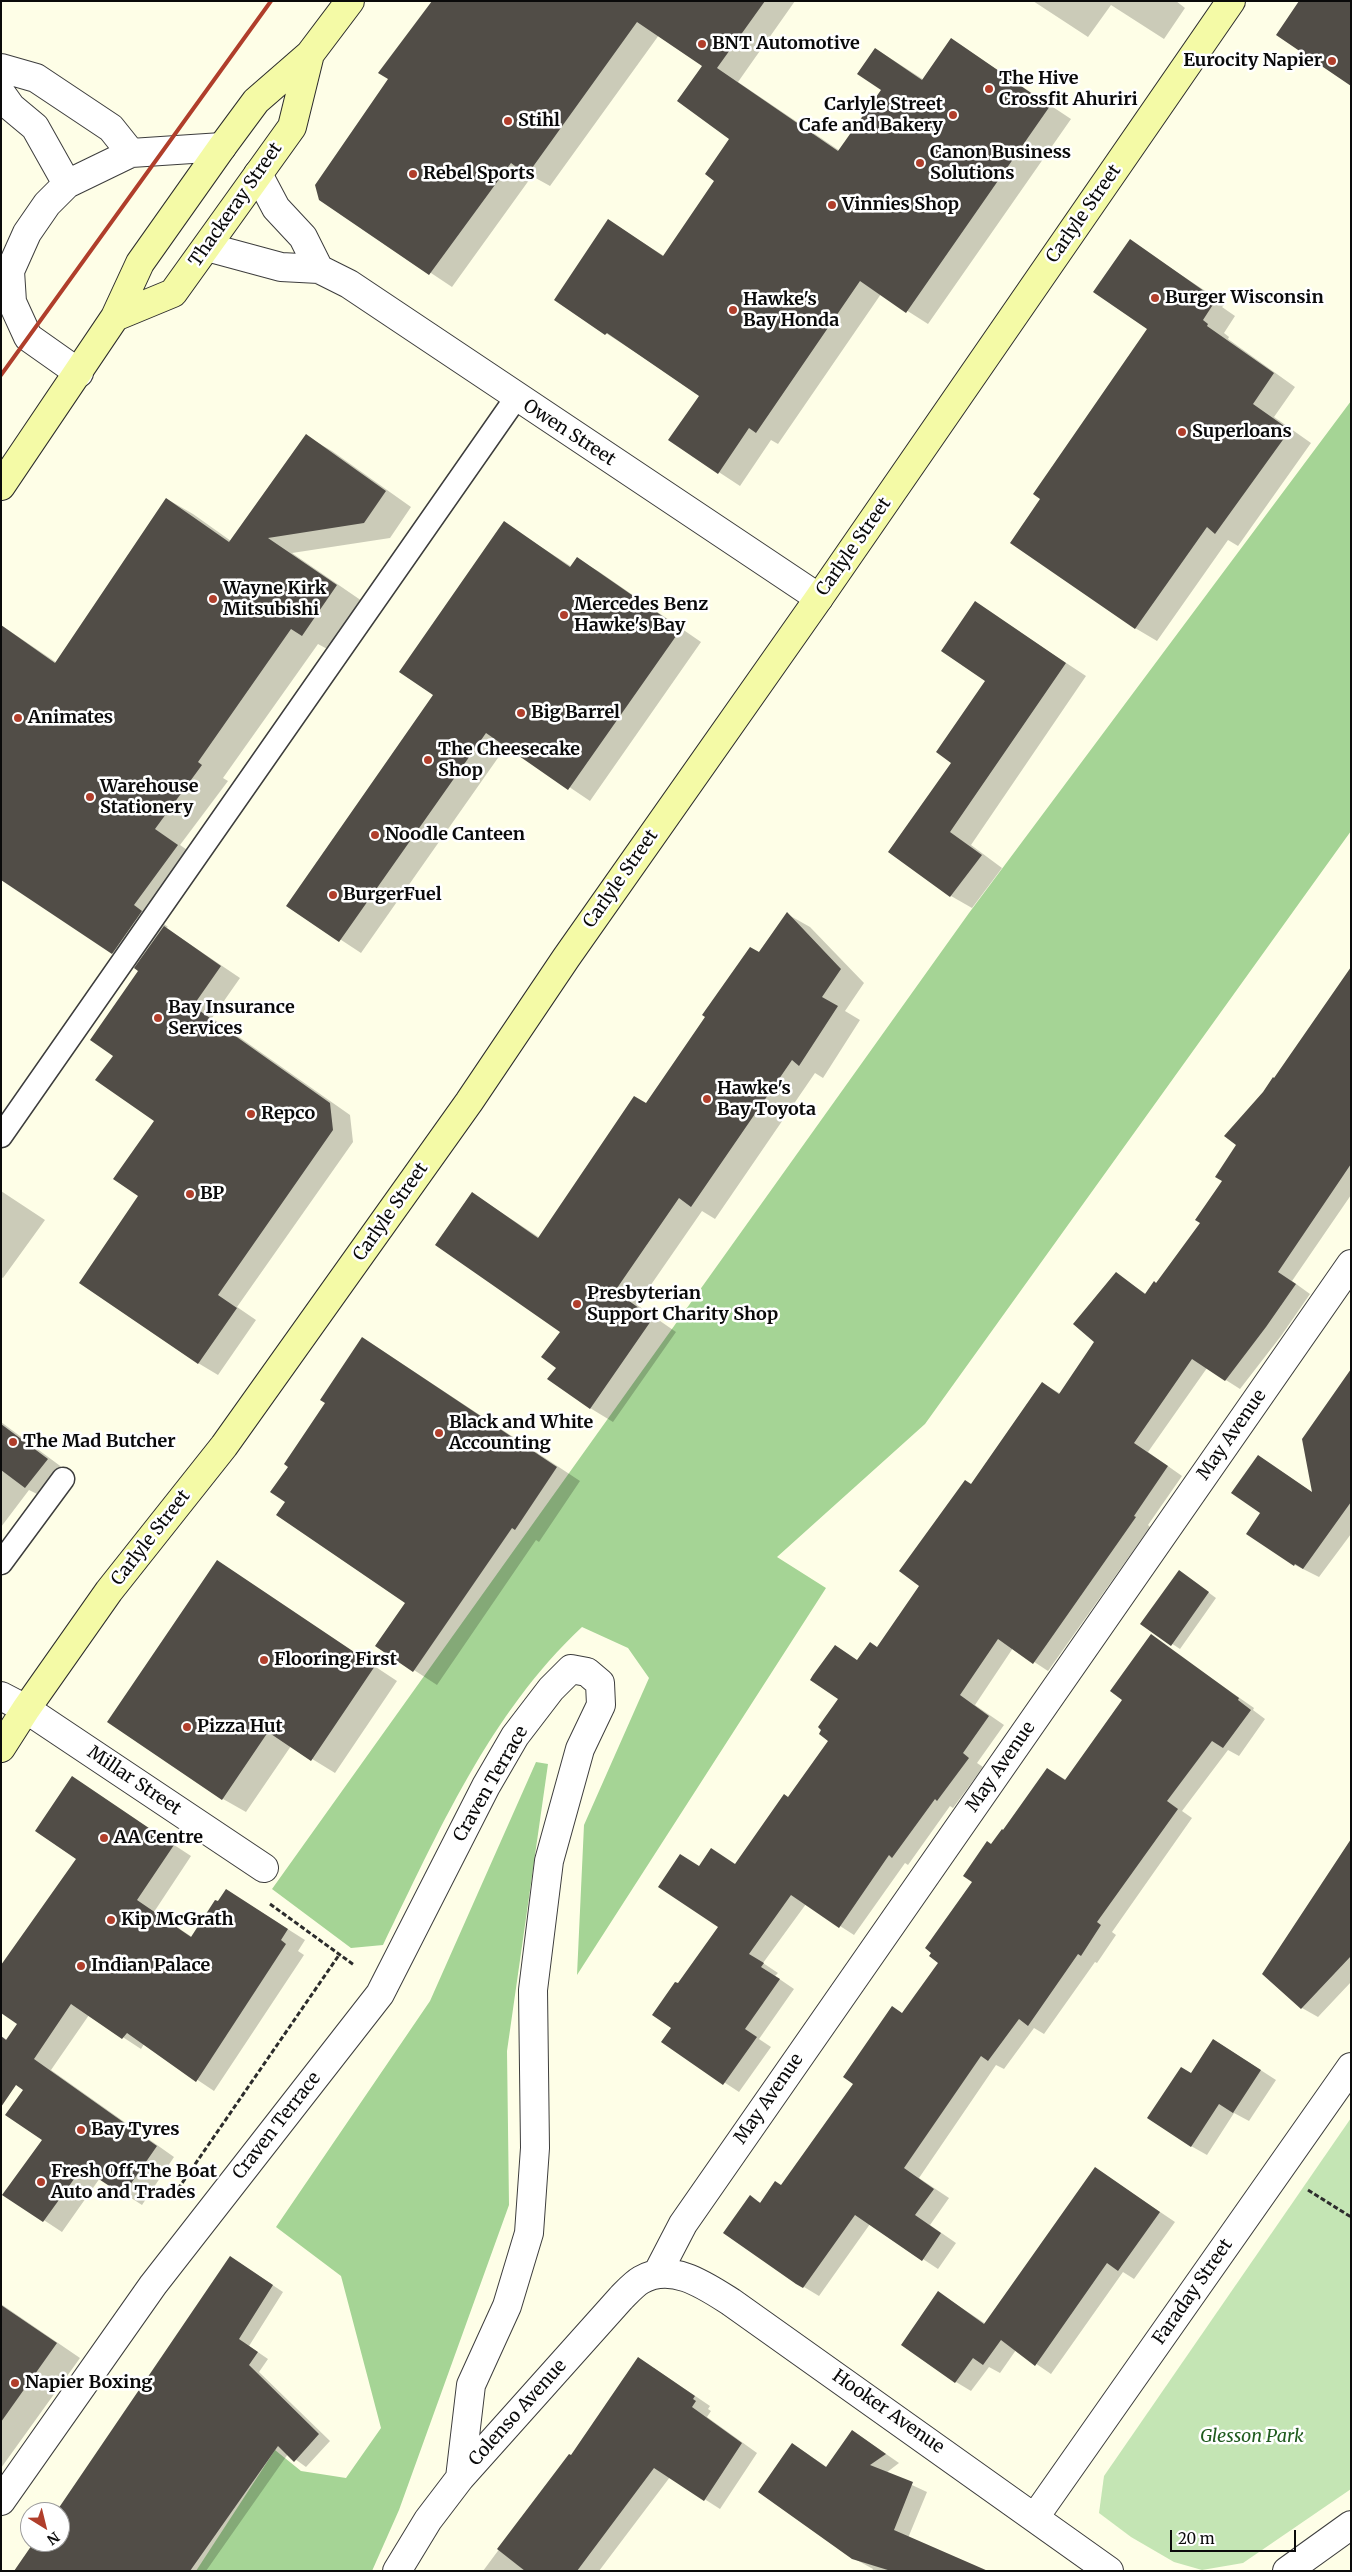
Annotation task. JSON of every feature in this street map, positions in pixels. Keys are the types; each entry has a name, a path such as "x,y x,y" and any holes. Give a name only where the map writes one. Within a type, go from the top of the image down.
{"main road":[{"name":"Thackeray Street","path":"1,486 115,317 140,263 222,147 256,101 310,54 350,1"},
{"name":"Carlyle Street","path":"1,1748 26,1709 109,1591 224,1446 469,1102 566,958 819,598 1231,1"},
{"name":"Thackeray Street","path":"115,317 173,293 292,127 310,54"}],"street":[{"path":"1,68 36,78 111,128 131,153"},
{"path":"1,94 11,107 35,127 68,184"},
{"path":"79,373 28,337 12,302 6,271 27,233 47,204 68,184 131,153 222,147"},
{"path":"258,174 276,208 303,237 318,269"},
{"name":"Owen Street","path":"207,247 282,267 318,269 349,284 516,398 819,598"},
{"name":"May Avenue","path":"657,2274 683,2224 1351,1264"},
{"name":"Craven Terrace","path":"1,2501 153,2285 380,1994 486,1786 515,1736 551,1689 571,1669 587,1672 600,1683 601,1706 580,1749 549,1862 533,1990 535,2148 529,2233 507,2306 471,2385 460,2478"},
{"name":"Millar Street","path":"1,1696 26,1709 264,1868"},
{"name":"Faraday Street","path":"1036,2517 1351,2066"},
{"name":"Colenso Avenue","path":"397,2571 428,2520 460,2478 621,2298 641,2280 657,2274"},
{"name":"Hooker Avenue","path":"657,2274 682,2275 717,2293 1036,2517 1109,2571"},
{"path":"1287,2571 1351,2525"}],"lane":[{"path":"1,1136 516,398"},
{"path":"1,1562 63,1479"}],"path":[{"path":"266,1901 339,1955 366,1972 360,1982 380,1994"},
{"path":"178,2190 339,1955"},
{"path":"1277,2171 1350,2216"}],"green space":[{"path":"1351,401 1351,831 925,1424 777,1557 826,1588 577,1975 584,1825 649,1678 628,1648 582,1627 549,1661 519,1698 493,1736 446,1818 383,1945 351,1948 272,1889 969,913"},
{"path":"536,1762 548,1764 507,2051 509,2205 399,2510 372,2571 196,2571 275,2450 301,2471 346,2478 381,2428 341,2276 276,2227 430,2001"},
{"name":"Glesson Park","path":"1351,2118 1351,2489 1243,2563 1202,2570 1174,2562 1131,2537 1099,2513 1104,2476"}],"building":[{"path":"432,1 765,1 717,68 838,151 881,90 857,74 875,48 922,80 951,38 1050,106 906,313 860,281 756,433 749,428 718,474 668,440 699,396 607,333 605,335 554,300 608,219 663,256 714,181 705,174 729,139 677,101 702,66 637,22 527,175 511,163 429,275 319,200 315,185 388,79 378,73"},
{"name":"Eurocity Napier","path":"1299,1 1351,1 1351,86 1276,35"},
{"path":"1130,239 1204,291 1202,294 1214,303 1203,320 1208,324 1207,326 1274,373 1253,404 1290,430 1215,534 1207,527 1135,629 1010,543 1040,499 1033,494 1147,329 1093,292"},
{"path":"306,434 386,491 364,523 268,538 337,585 302,636 291,629 198,762 202,765 155,829 178,845 134,905 142,911 112,954 1,880 1,625 55,663 166,498 229,542"},
{"path":"504,521 570,567 577,557 681,629 568,790 486,733 339,942 286,906 433,695 399,672"},
{"path":"975,601 1066,663 950,832 982,855 950,897 888,852 951,763 936,752 985,681 941,651"},
{"name":"Hawke's Bay Toyota","path":"787,912 841,969 822,997 838,1006 799,1066 792,1060 691,1207 679,1198 615,1291 653,1318 590,1409 547,1379 556,1368 541,1357 560,1332 435,1245 472,1192 538,1238 634,1096 646,1103 705,1017 702,1015 750,947 759,952"},
{"path":"164,926 221,966 193,1006 330,1103 333,1130 218,1295 237,1308 198,1364 79,1283 138,1196 113,1179 154,1121 95,1080 113,1056 90,1040 138,971 134,968"},
{"path":"1351,967 1351,1164 1278,1272 1296,1284 1225,1381 1192,1359 1134,1443 1168,1466 1134,1516 1136,1517 1033,1664 998,1639 960,1695 989,1716 963,1753 969,1758 937,1801 935,1799 892,1858 889,1855 839,1928 791,1895 749,1954 764,1963 761,1967 780,1979 745,2029 757,2037 723,2085 661,2042 671,2028 652,2015 675,1982 678,1983 718,1927 658,1887 680,1854 699,1866 711,1848 735,1864 784,1794 788,1797 828,1741 819,1734 821,1730 818,1727 838,1699 810,1680 813,1675 835,1645 857,1660 870,1642 877,1647 919,1586 899,1571 965,1480 971,1484 1042,1382 1059,1394 1094,1342 1073,1324 1116,1272 1145,1294 1154,1281 1156,1283 1200,1223 1195,1220 1222,1181 1215,1177 1236,1145 1224,1136 1274,1078"},
{"path":"362,1337 557,1467 515,1530 512,1528 413,1672 375,1646 405,1603 276,1515 285,1502 270,1492 288,1467 284,1464 325,1403 320,1400"},
{"path":"1351,1369 1351,1502 1303,1569 1295,1564 1294,1566 1246,1534 1260,1513 1231,1493 1258,1455 1312,1492 1302,1439"},
{"name":"The Mad Butcher","path":"1,1424 48,1459 25,1488 1,1470"},
{"name":"Flooring First","path":"217,1560 375,1666 311,1761 268,1732 222,1800 107,1722"},
{"path":"1179,1570 1209,1592 1171,1646 1140,1624"},
{"path":"1151,1634 1239,1698 1238,1700 1251,1710 1223,1748 1212,1741 1167,1801 1178,1809 1097,1922 1101,1925 1081,1956 1078,1954 1028,2026 1019,2019 988,2061 981,2056 904,2168 934,2189 915,2215 941,2233 922,2261 855,2215 803,2288 723,2233 750,2195 760,2203 775,2181 781,2185 853,2084 843,2077 892,2006 902,2013 938,1963 929,1956 931,1953 925,1948 972,1882 963,1876 987,1841 991,1844 1003,1830 1047,1768 1065,1780 1122,1700 1110,1691"},
{"path":"72,1776 174,1845 137,1900 191,1937 215,1900 218,1901 226,1889 288,1929 281,1940 286,1944 196,2082 127,2033 122,2039 71,2004 34,2059 157,2146 123,2195 82,2168 43,2222 2,2195 42,2140 5,2115 23,2090 16,2085 1,2107 1,2036 6,2040 17,2024 1,2013 1,1965 76,1859 35,1831"},
{"path":"1351,1839 1351,1956 1301,2009 1262,1974"},
{"path":"1213,2039 1261,2070 1233,2113 1219,2104 1191,2147 1147,2118 1181,2067 1191,2073"},
{"path":"1095,2167 1160,2212 1118,2271 1107,2263 1035,2366 1001,2340 983,2365 973,2358 955,2383 901,2345 938,2291 984,2324"},
{"path":"230,2256 273,2285 239,2339 258,2352 249,2365 319,2434 294,2462 278,2446 190,2571 14,2571 27,2552 70,2552 70,2502 63,2502"},
{"name":"Napier Boxing","path":"1,2305 57,2343 1,2422"},
{"path":"638,2357 695,2396 693,2399 696,2401 692,2407 742,2443 704,2501 654,2468 577,2571 525,2571 497,2549 569,2454 571,2455"},
{"path":"852,2430 886,2454 870,2465 913,2482 894,2530 988,2571 891,2571 852,2559 758,2492 792,2443 826,2467"}],"railway":[{"path":"1,375 271,1"}],"place":[{"name":"BNT Automotive","path":"702,44"},
{"name":"Eurocity Napier","path":"1332,61"},
{"name":"The Hive Crossfit Ahuriri","path":"989,89"},
{"name":"Carlyle Street Cafe and Bakery","path":"953,115"},
{"name":"Stihl","path":"508,121"},
{"name":"Canon Business Solutions","path":"920,163"},
{"name":"Rebel Sports","path":"413,174"},
{"name":"Vinnies Shop","path":"832,205"},
{"name":"Burger Wisconsin","path":"1155,298"},
{"name":"Hawke's Bay Honda","path":"733,310"},
{"name":"Superloans","path":"1182,432"},
{"name":"Wayne Kirk Mitsubishi","path":"213,599"},
{"name":"Mercedes Benz Hawke's Bay","path":"564,615"},
{"name":"Big Barrel","path":"521,713"},
{"name":"Animates","path":"18,718"},
{"name":"The Cheesecake Shop","path":"428,760"},
{"name":"Warehouse Stationery","path":"90,797"},
{"name":"Noodle Canteen","path":"375,835"},
{"name":"BurgerFuel","path":"333,895"},
{"name":"Bay Insurance Services","path":"158,1018"},
{"name":"Hawke's Bay Toyota","path":"707,1099"},
{"name":"Repco","path":"251,1114"},
{"name":"BP","path":"190,1194"},
{"name":"Presbyterian Support Charity Shop","path":"577,1304"},
{"name":"Black and White Accounting","path":"439,1433"},
{"name":"The Mad Butcher","path":"13,1442"},
{"name":"Flooring First","path":"264,1660"},
{"name":"Pizza Hut","path":"187,1727"},
{"name":"AA Centre","path":"104,1838"},
{"name":"Kip McGrath","path":"111,1920"},
{"name":"Indian Palace","path":"81,1966"},
{"name":"Bay Tyres","path":"81,2130"},
{"name":"Fresh Off The Boat Auto and Trades","path":"41,2182"},
{"name":"Napier Boxing","path":"15,2383"}]}
